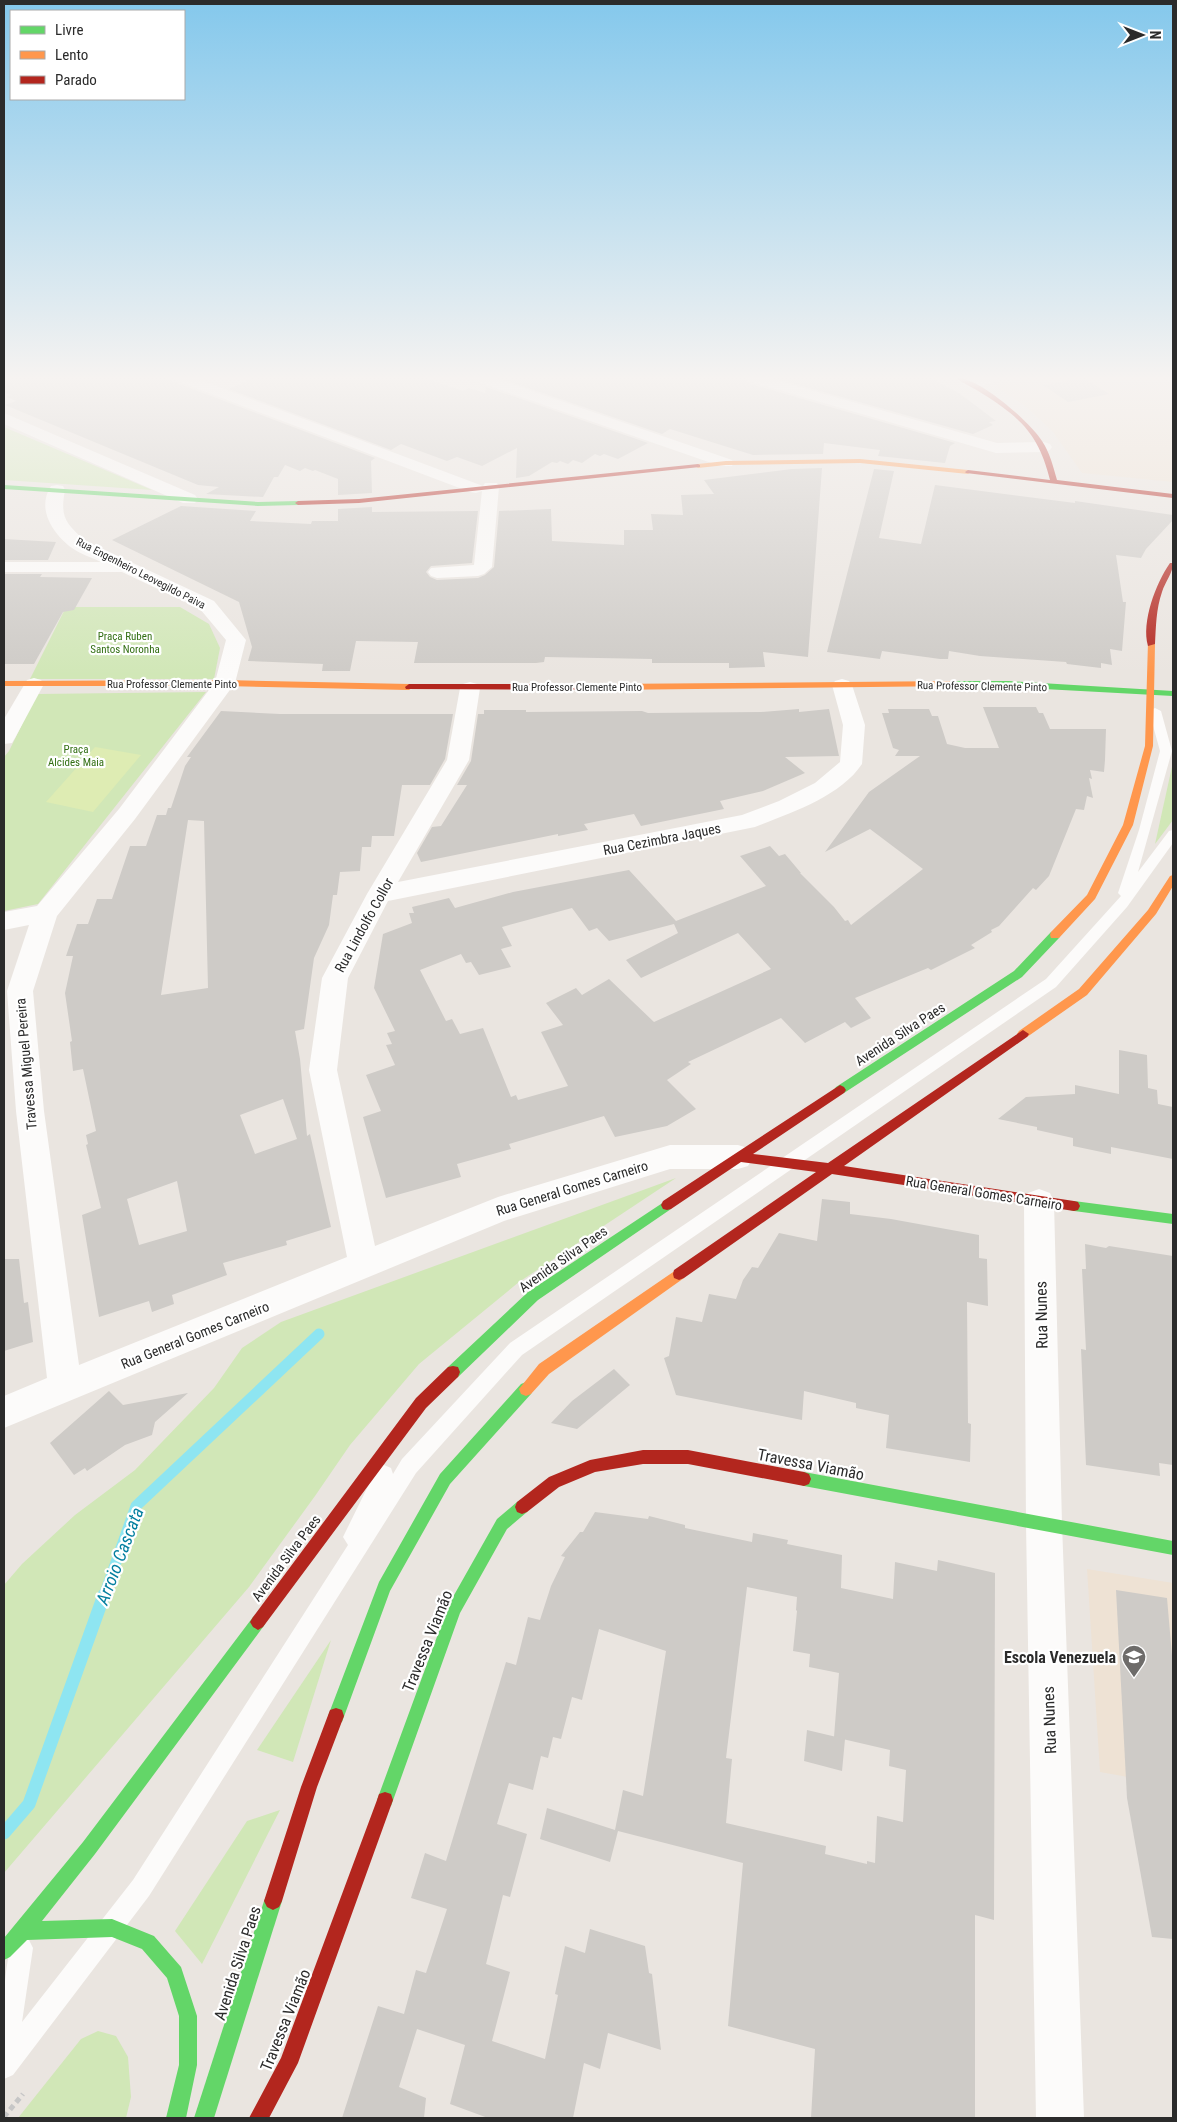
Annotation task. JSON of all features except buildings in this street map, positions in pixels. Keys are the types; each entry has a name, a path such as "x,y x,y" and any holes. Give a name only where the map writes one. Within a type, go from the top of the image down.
{"street":[{"path":"139,477 189,499"},
{"path":"453,477 483,488"},
{"path":"4,487 258,504 350,502 590,477"},
{"path":"1024,477 1173,496"},
{"path":"437,572 478,570 483,567 483,488"},
{"name":"Rua Engenheiro Leovegildo Paiva","path":"57,490 52,509 59,526 78,544 206,605 236,640 226,683"},
{"name":"Avenida Silva Paes","path":"4,1951 23,1931 89,1848 421,1403 533,1296 738,1157 1018,974 1091,896 1128,825 1149,746 1152,610 1164,576 1173,565"},
{"path":"4,567 125,567"},
{"name":"Rua Professor Clemente Pinto","path":"4,684 226,683 470,688 1008,684 1173,694"},
{"name":"Travessa Miguel Pereira","path":"66,1388 30,1111 20,991 45,913 127,814 226,683"},
{"path":"4,738 34,684"},
{"name":"Rua Cezimbra Jaques","path":"380,894 748,822 787,806 823,788 851,764 854,725 842,685"},
{"name":"Rua Lindolfo Collor","path":"364,1265 323,1070 335,978 380,894 458,760 470,688"},
{"name":"Avenida Silva Paes","path":"204,2118 309,1787 384,1587 445,1480 544,1370 1083,992 1152,912 1173,878"},
{"path":"4,921 45,913"},
{"name":"Rua General Gomes Carneiro","path":"4,1412 498,1210 670,1157 738,1157 833,1169 1039,1202 1173,1219"},
{"name":"Rua Nunes","path":"1039,1202 1044,1524 1060,2118"},
{"name":"Travessa Viamão","path":"259,2118 289,2063 454,1609 502,1524 554,1482 595,1465 643,1457 688,1457 1173,1548"},
{"path":"23,1931 112,1928 148,1942 175,1973 188,2016 188,2065 176,2118"}],"lane":[{"path":"1122,904 1145,830 1166,751 1149,692"},
{"path":"4,2065 112,1928 146,1879 409,1466 516,1349 1050,983 1122,904 1173,834"},
{"path":"317,1609 421,1403"},
{"path":"4,2065 23,1931"}],"path":[{"path":"4,2117 23,2094"}],"shaded area":[{"path":"1123,477 1173,477 1173,482"},
{"name":"Escola Venezuela","path":"1087,1569 1173,1583 1173,1785 1100,1772"}],"green space":[{"path":"4,477 122,477 152,490 4,480"},
{"name":"Praça Ruben Santos Noronha","path":"66,607 180,607 209,624 220,648 214,679 30,679"},
{"name":"Praça Alcides Maia","path":"206,692 38,904 4,911 4,757 9,751 37,694"},
{"path":"95,747 141,755 93,812 46,802"},
{"path":"1173,762 1173,820 1155,844"},
{"path":"676,1178 519,1282 419,1364 350,1445 249,1587 4,1873 4,1585 22,1564 75,1515 135,1470 214,1388 242,1348 281,1322"},
{"path":"331,1640 293,1762 257,1750"},
{"path":"280,1810 202,1964 175,1931 247,1821"},
{"path":"98,2031 116,2036 128,2057 131,2097 126,2118 18,2118 81,2039"}],"waterway":[{"name":"Arroio Cascata","path":"104,1596 136,1506 319,1334"},
{"name":"Arroio Cascata","path":"4,1833 29,1804 104,1595"}],"traffic: fast":[{"path":"4,487 258,504 298,503"},
{"path":"954,684 1008,684 1173,694"},
{"path":"840,1090 1018,974 1055,935"},
{"path":"453,1372 533,1296 667,1205"},
{"path":"1074,1206 1173,1219"},
{"path":"336,1716 384,1587 445,1479 526,1389"},
{"path":"804,1479 1173,1548"},
{"path":"385,1800 454,1609 502,1524 522,1507"},
{"path":"4,1951 23,1931 89,1848 258,1622"},
{"path":"204,2118 273,1901"},
{"path":"23,1931 112,1928 148,1942 175,1973 188,2016 188,2065 176,2118"}],"traffic: slow":[{"path":"1055,935 1091,897 1128,825 1149,746 1151,644"},
{"path":"4,684 225,683 409,687"},
{"path":"605,687 954,684"},
{"path":"1023,1034 1083,992 1152,912 1173,878"},
{"path":"526,1389 544,1369 679,1274"}],"traffic: jam":[{"path":"298,503 359,501 591,477"},
{"path":"1011,477 1173,496"},
{"path":"1053,477 1054,481"},
{"path":"1151,644 1155,602 1161,583 1173,565"},
{"path":"409,687 605,687"},
{"path":"679,1274 1023,1034"},
{"path":"667,1205 840,1090"},
{"path":"738,1157 833,1169 1074,1206"},
{"path":"258,1622 421,1403 453,1372"},
{"path":"522,1507 554,1482 595,1465 643,1457 688,1457 804,1479"},
{"path":"273,1901 309,1787 336,1716"},
{"path":"259,2118 289,2063 385,1800"}],"place":[{"name":"Escola Venezuela","path":"1134,1678"}]}
